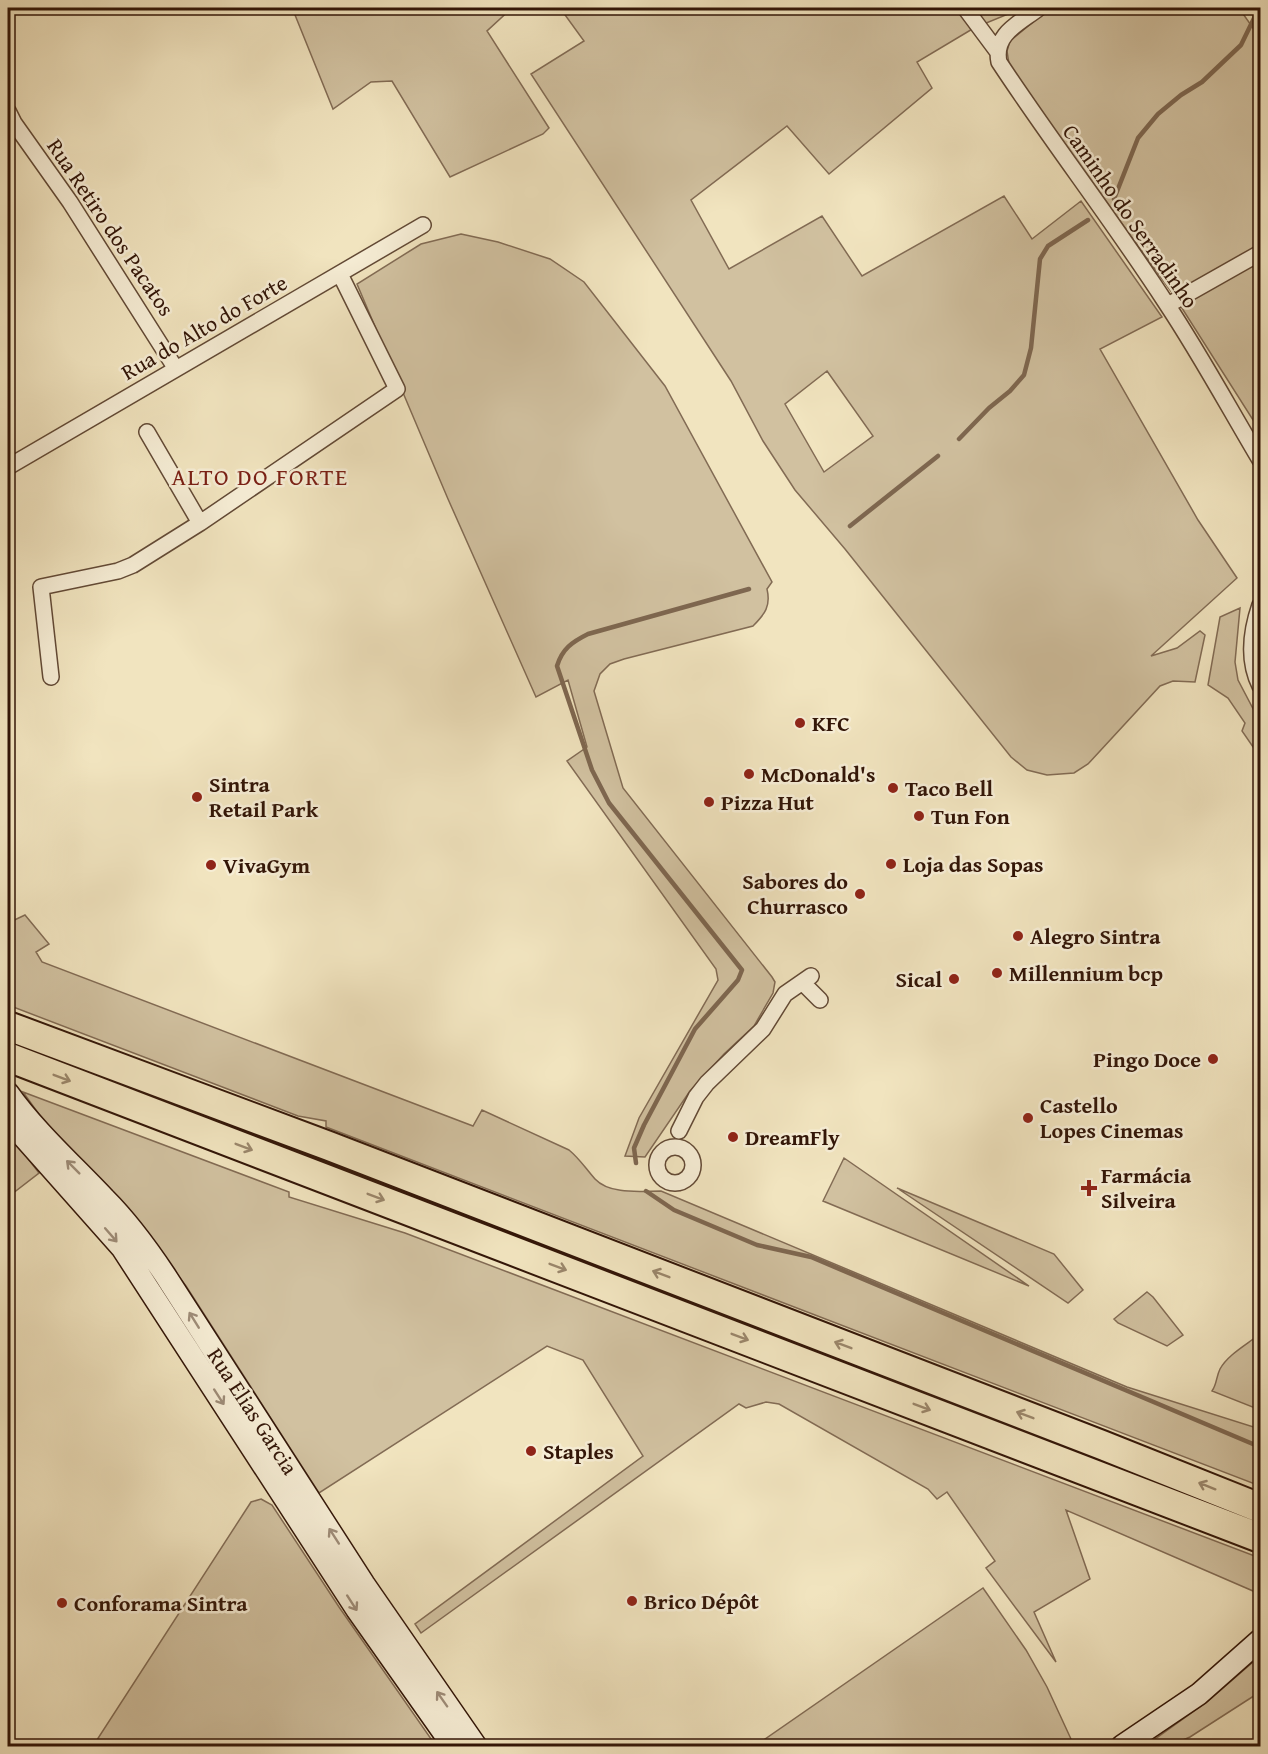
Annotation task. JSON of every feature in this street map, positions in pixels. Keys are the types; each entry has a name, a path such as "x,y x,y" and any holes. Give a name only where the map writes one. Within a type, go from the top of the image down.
{"highway":[{"path":"8,1026 329,1146 1091,1440 1260,1508"},
{"path":"8,1057 1260,1538"}],"street":[{"name":"Caminho do Serradinho","path":"965,8 997,51 999,62 1042,127 1168,305 1260,460"},
{"path":"997,51 1006,33 1039,8"},
{"name":"Rua Retiro dos Pacatos","path":"8,111 70,202 176,369"},
{"name":"Rua do Alto do Forte","path":"8,467 423,225"},
{"path":"1168,305 1260,253"},
{"path":"51,677 41,587 118,571 148,556 398,389 340,274"},
{"path":"147,432 200,523"},
{"path":"1260,605 1252,636 1254,668 1260,686"},
{"path":"679,1131 686,1114 707,1083 763,1029 779,1000 806,979 820,1000"},
{"name":"Rua Elias Garcia","path":"8,1094 55,1149 107,1200 139,1238 364,1584 476,1746"},
{"name":"Rua Elias Garcia","path":"8,1118 123,1248 357,1610 453,1746"},
{"path":"1122,1746 1199,1694 1260,1640"}],"shaded area":[{"path":"202,8 512,8 487,31 549,128 543,134 450,177 392,81 371,82 333,109 293,10 204,12"},
{"path":"560,8 1023,8 974,28 917,62 932,88 829,174 787,126 691,200 729,269 822,216 862,276 1004,196 1032,239 1081,201 1162,317 1100,349 1198,520 1237,578 1151,656 1177,648 1200,631 1205,635 1195,682 1173,681 1160,686 1088,764 1074,773 1047,775 1027,770 1011,757 795,490 763,441 731,381 531,74 584,41","holes":["827,371 873,436 824,472 785,404"]},
{"path":"1050,8 1239,8 1260,38 1260,431 1173,294 1010,70 1007,51 1010,41"},
{"path":"461,234 498,242 550,259 584,282 665,386 772,582 767,589 766,609 753,626 610,664 600,674 594,691 623,788 775,982 773,993 754,1026 690,1091 645,1157 625,1156 639,1118 718,980 716,969 567,761 587,747 568,680 536,697 448,499 357,284 421,244"},
{"path":"1240,608 1235,662 1238,680 1260,722 1260,757 1242,731 1245,723 1228,698 1208,685 1220,617"},
{"path":"25,915 49,944 36,952 42,962 473,1126 482,1110 569,1150 595,1179 609,1188 626,1191 661,1191 1127,1387 1260,1429 1260,1486 326,1127 326,1121 298,1116 8,1005 8,923"},
{"path":"23,1092 289,1192 289,1197 405,1233 1260,1558 1260,1594 1066,1510 1090,1579 1034,1612 1056,1662 986,1568 995,1561 947,1492 937,1499 928,1489 779,1404 766,1402 746,1408 739,1404 421,1633 415,1624 643,1456 583,1360 547,1346 319,1493 186,1286 124,1205 48,1127"},
{"path":"8,1132 39,1173 8,1197"},
{"path":"844,1158 1029,1286 823,1201"},
{"path":"897,1188 1054,1254 1083,1290 1068,1303"},
{"path":"1147,1292 1183,1335 1167,1346 1114,1319"},
{"path":"1256,1337 1260,1344 1260,1410 1212,1391 1223,1364 1236,1351"},
{"path":"261,1499 272,1505 339,1607 436,1746 93,1746 251,1502"},
{"path":"983,1588 1026,1650 1047,1687 1071,1739 1064,1746 755,1746"},
{"path":"1260,1656 1260,1692 1190,1737 1169,1746 1152,1746 1151,1742 1208,1701"}],"waterway":[{"path":"1114,199 1138,138 1158,114 1181,95 1202,82 1241,45 1259,8"},
{"path":"959,439 1024,375 1031,348 1040,259 1048,246 1088,220"},
{"path":"850,526 938,456"},
{"path":"636,1163 634,1148 644,1125 695,1029 738,980 742,970 609,803 592,770 557,666 568,647 588,634 749,589"},
{"path":"646,1191 674,1210 757,1245 811,1257 1260,1447"}],"place":[{"name":"KFC","path":"800,723"},
{"name":"McDonald's","path":"749,774"},
{"name":"Taco Bell","path":"893,788"},
{"name":"Sintra Retail Park","path":"197,797"},
{"name":"Pizza Hut","path":"709,802"},
{"name":"Tun Fon","path":"919,816"},
{"name":"Loja das Sopas","path":"891,864"},
{"name":"VivaGym","path":"211,865"},
{"name":"Sabores do Churrasco","path":"860,894"},
{"name":"Alegro Sintra","path":"1018,936"},
{"name":"Millennium bcp","path":"997,973"},
{"name":"Sical","path":"954,979"},
{"name":"Pingo Doce","path":"1213,1059"},
{"name":"Castello Lopes Cinemas","path":"1028,1118"},
{"name":"DreamFly","path":"733,1137"},
{"name":"Farmácia Silveira","path":"1089,1188"},
{"name":"Staples","path":"531,1451"},
{"name":"Brico Dépôt","path":"632,1601"},
{"name":"Conforama Sintra","path":"62,1603"}],"district":[{"name":"ALTO DO FORTE","path":"260,477"}]}
